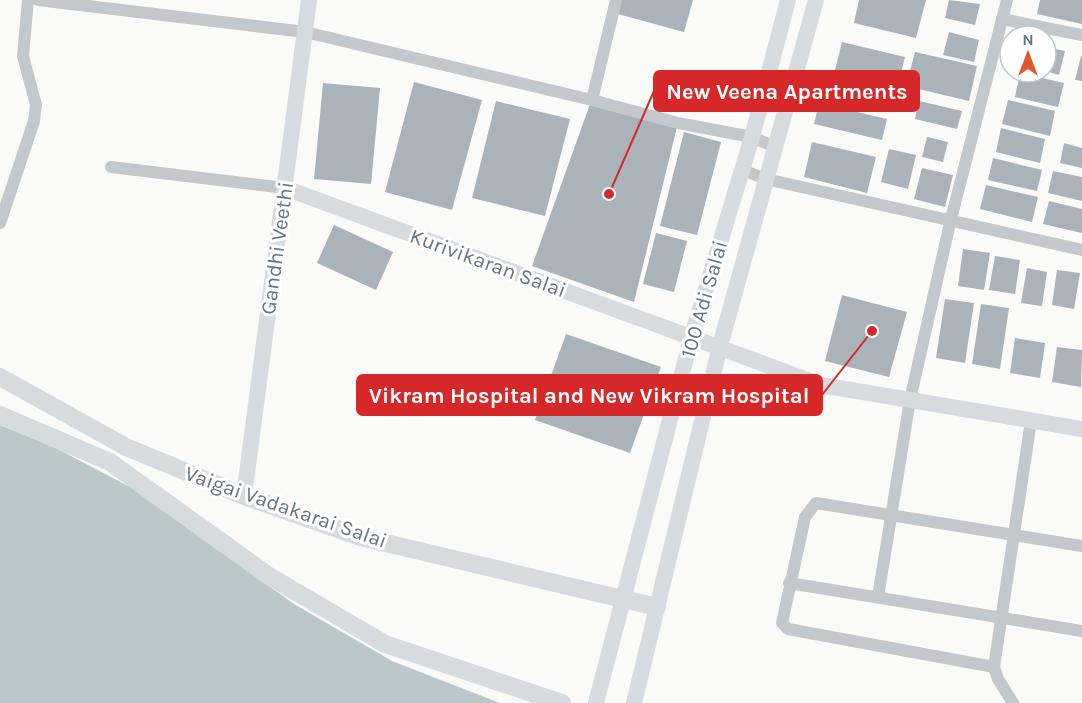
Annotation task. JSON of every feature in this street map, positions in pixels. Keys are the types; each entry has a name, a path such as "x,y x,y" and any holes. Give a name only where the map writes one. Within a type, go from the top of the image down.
{"main road":[{"name":"Gandhi Veethi","path":"244,496 309,0"},
{"name":"100 Adi Salai","path":"596,703 691,339 752,138 788,0"},
{"name":"100 Adi Salai","path":"634,703 720,346 816,0"},
{"name":"Kurivikaran Salai","path":"285,188 821,385 1082,429"},
{"name":"Vaigai Vadakarai Salai","path":"0,377 126,447 244,496 360,537 625,597 657,607"},
{"name":"Vaigai Vadakarai Salai","path":"0,415 110,462 269,576 386,644 562,703"}],"street":[{"path":"0,223 34,121 36,105 23,56 28,0"},
{"path":"38,0 305,32 592,99 678,123 752,138 775,147"},
{"path":"592,99 616,0"},
{"path":"878,597 910,400 950,223 1007,0"},
{"path":"1002,19 1082,35"},
{"path":"111,167 285,188"},
{"path":"742,170 766,179 950,223 1082,250"},
{"path":"1013,703 998,679 994,667 1031,421"},
{"path":"994,667 788,629 782,623 805,517 816,503 1082,546"},
{"path":"789,583 1082,631"}],"shaded area":[{"path":"0,425 54,447 130,487 294,604 392,661 500,703 0,703"}],"building":[{"path":"621,0 693,0 684,32 618,14"},
{"path":"859,0 926,0 916,38 854,23"},
{"path":"949,0 980,4 975,25 945,18"},
{"path":"1040,0 1082,0 1082,24 1037,14"},
{"path":"949,32 979,40 974,62 943,55"},
{"path":"842,42 905,57 895,97 832,82"},
{"path":"1058,50 1065,51 1058,75"},
{"path":"915,52 977,66 969,101 906,86"},
{"path":"1082,56 1082,81 1075,80"},
{"path":"414,82 482,100 452,210 385,192"},
{"path":"323,83 380,88 371,184 314,179"},
{"path":"1064,83 1058,107 1015,97 1018,84"},
{"path":"1008,100 1055,111 1050,136 1002,124"},
{"path":"496,101 570,119 545,216 472,198"},
{"path":"919,101 962,111 957,129 915,119"},
{"path":"819,103 887,119 882,140 814,124"},
{"path":"590,104 678,123 634,302 532,266"},
{"path":"1001,128 1045,139 1040,163 996,152"},
{"path":"684,132 721,142 697,235 660,226"},
{"path":"927,137 948,142 943,162 922,157"},
{"path":"812,142 876,157 867,193 804,177"},
{"path":"1064,143 1082,148 1082,168 1060,163"},
{"path":"889,149 916,155 908,189 881,182"},
{"path":"993,158 1042,170 1037,191 988,180"},
{"path":"922,168 953,175 945,207 914,199"},
{"path":"1053,171 1082,177 1082,201 1048,193"},
{"path":"986,185 1038,197 1032,222 980,209"},
{"path":"1049,201 1082,209 1082,233 1043,224"},
{"path":"334,225 393,252 376,290 317,263"},
{"path":"656,233 687,241 674,292 643,284"},
{"path":"963,249 990,253 984,290 958,286"},
{"path":"995,256 1020,260 1015,294 989,290"},
{"path":"1027,268 1047,272 1042,306 1021,303"},
{"path":"1057,270 1080,273 1074,309 1052,305"},
{"path":"842,295 907,312 889,377 825,361"},
{"path":"945,299 974,303 965,363 936,358"},
{"path":"981,304 1009,308 1000,369 972,364"},
{"path":"566,334 661,367 630,453 535,420"},
{"path":"1015,338 1045,343 1040,378 1010,373"},
{"path":"1057,347 1082,350 1081,387 1052,382"}],"place":[{"name":"New Veena Apartments","path":"609,194"},
{"name":"Vikram Hospital and New Vikram Hospital","path":"872,331"}]}
